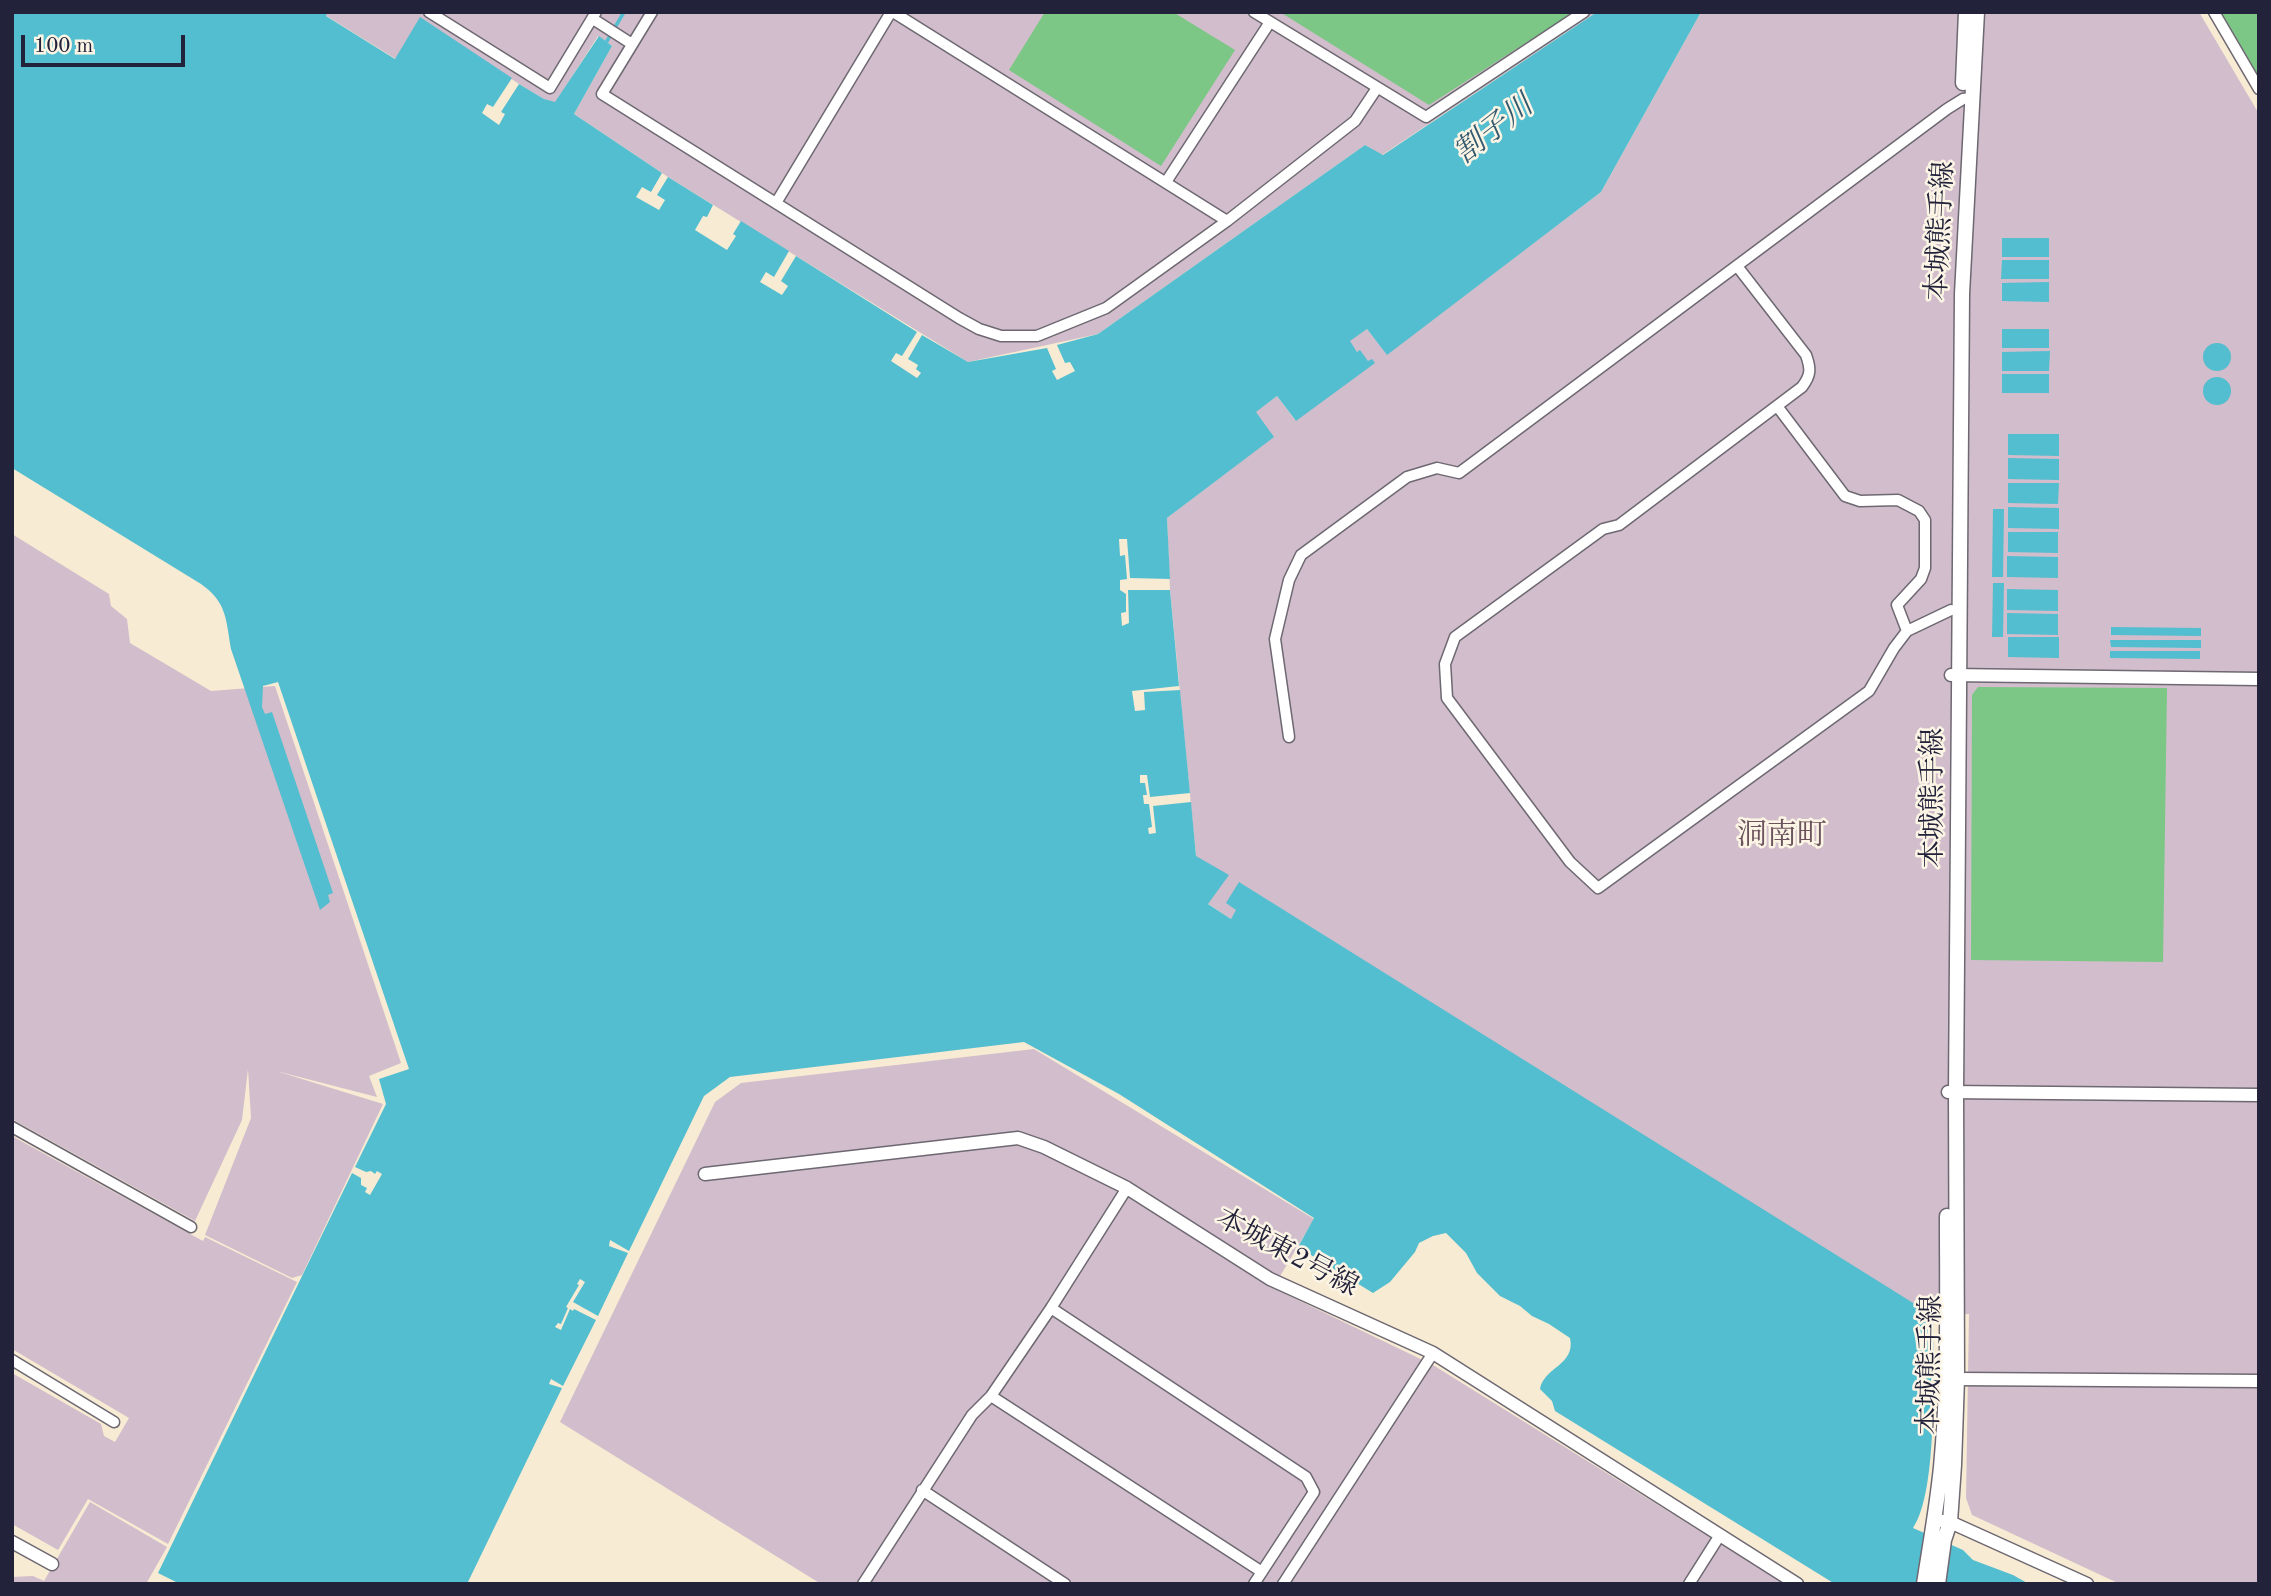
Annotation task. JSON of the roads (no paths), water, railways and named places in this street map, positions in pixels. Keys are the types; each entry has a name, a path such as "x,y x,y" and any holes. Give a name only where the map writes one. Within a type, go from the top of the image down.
{"main road":[{"name":"本城熊手線","path":"1943,1521 1952,1092 1955,675 1967,99 1966,12"},
{"name":"本城熊手線","path":"1955,675 1951,610 1953,293 1967,99 1977,12"},
{"name":"本城熊手線","path":"1924,1584 1943,1521 1954,1465 1957,1379 1952,1092"},
{"name":"本城熊手線","path":"1938,1537 1938,1584"}],"street":[{"path":"429,12 550,88 594,15 606,27 632,44"},
{"path":"652,12 603,94 958,318 1001,336 1037,336 1106,307 1227,221 1355,121 1377,88"},
{"path":"776,203 892,12 1227,221"},
{"path":"1254,12 1426,117 1584,12"},
{"path":"2214,12 2259,89"},
{"path":"1167,182 1270,22"},
{"path":"1289,737 1275,639 1289,580 1301,555 1408,477 1437,468 1459,473 1967,99"},
{"path":"1737,266 1806,355 1811,369 1809,378 1802,387 1619,525 1603,529 1455,637 1445,664 1447,698 1570,862 1598,888 1869,691 1907,631 1951,610"},
{"path":"1777,406 1845,496 1860,501 1898,500 1919,511 1925,520 1925,568 1921,579 1897,605 1907,631"},
{"path":"1955,675 2259,679"},
{"path":"1952,1092 2259,1095"},
{"path":"12,1127 191,1227"},
{"name":"本城東2号線","path":"705,1174 1018,1138 1044,1147 1127,1188 1270,1279 1433,1353 1797,1584"},
{"path":"863,1584 972,1415 991,1395 1051,1308 1127,1188"},
{"path":"1051,1308 1306,1477 1314,1492 1254,1584"},
{"path":"1283,1584 1433,1353"},
{"path":"12,1360 114,1422"},
{"path":"1957,1379 2259,1381"},
{"path":"991,1395 1262,1572"},
{"path":"922,1490 1065,1584"},
{"path":"1943,1521 2087,1584"},
{"path":"1689,1584 1720,1535"},
{"path":"13,1546 52,1564"}],"water":[{"name":"割子川","path":"12,12 327,12 326,16 395,59 420,17 512,78 493,107 487,104 482,113 499,125 505,114 501,112 519,84 544,99 555,102 599,36 612,46 574,114 662,173 651,192 642,187 636,197 659,210 665,200 657,195 668,177 713,205 707,217 703,216 695,230 727,250 741,221 789,251 774,277 766,272 760,282 782,295 788,286 781,281 796,256 917,332 902,356 896,353 891,361 917,378 921,373 916,369 918,365 908,359 922,335 968,362 1047,348 1056,369 1052,371 1057,380 1075,371 1070,362 1065,363 1057,345 1098,334 1365,145 1383,155 1597,12 1701,12 1601,192 1387,355 1367,329 1350,341 1357,352 1360,350 1368,361 1372,359 1375,363 1296,421 1277,396 1256,412 1274,437 1167,518 1170,579 1130,578 1127,539 1119,539 1120,556 1125,555 1127,579 1120,580 1120,590 1126,594 1126,612 1121,613 1122,626 1129,623 1128,590 1170,590 1179,686 1132,691 1135,711 1145,710 1144,692 1180,690 1190,793 1150,797 1147,775 1140,775 1140,783 1145,783 1147,795 1143,795 1144,804 1149,804 1152,827 1148,828 1149,834 1156,833 1153,806 1191,802 1196,856 1229,875 1208,904 1231,919 1236,910 1226,903 1239,882 1934,1316 1931,1457 1921,1510 1913,1528 1963,1550 1973,1560 2029,1584 1835,1584 1555,1411 1552,1401 1540,1389 1547,1376 1568,1354 1571,1347 1570,1338 1500,1296 1477,1273 1466,1253 1446,1233 1419,1243 1415,1252 1390,1282 1373,1293 1298,1247 1314,1218 1119,1094 1024,1042 730,1077 704,1096 629,1251 610,1240 609,1246 628,1253 598,1316 573,1302 585,1282 580,1279 561,1324 558,1323 555,1327 561,1330 570,1309 596,1320 563,1386 551,1379 549,1384 562,1388 467,1584 180,1584 158,1573 352,1173 361,1178 361,1185 367,1188 365,1192 370,1195 382,1174 355,1167 386,1104 379,1079 409,1069 278,682 263,686 262,707 265,714 272,712 333,893 328,895 330,902 320,910 231,649 221,605 201,584 12,468"},
{"path":"2002,238 2049,238 2049,257 2002,257"},
{"path":"2002,260 2049,260 2049,279 2001,279"},
{"path":"2049,282 2049,302 2002,301 2002,283"},
{"path":"2002,329 2049,329 2049,348 2002,348"},
{"path":"2217,343 2227,347 2231,357 2227,367 2217,371 2207,367 2203,357 2207,347"},
{"path":"2050,351 2049,371 2002,371 2002,352"},
{"path":"2002,374 2049,374 2049,393 2002,393"},
{"path":"2217,377 2227,381 2231,391 2227,401 2217,405 2207,401 2203,391 2207,381"},
{"path":"2008,434 2059,434 2059,456 2008,455"},
{"path":"2008,458 2059,459 2059,480 2008,479"},
{"path":"2008,483 2059,483 2058,504 2008,503"},
{"path":"2008,507 2059,508 2059,529 2008,528"},
{"path":"1993,509 2004,509 2003,577 1992,577"},
{"path":"2008,532 2058,532 2058,553 2008,552"},
{"path":"2007,556 2058,557 2058,578 2007,577"},
{"path":"1993,583 2004,583 2003,637 1992,637"},
{"path":"2007,589 2058,590 2058,611 2007,610"},
{"path":"2007,613 2058,614 2058,635 2007,634"},
{"path":"2111,627 2201,628 2201,636 2111,635"},
{"path":"2008,637 2059,637 2059,658 2008,657"},
{"path":"2110,640 2201,640 2201,648 2111,647"},
{"path":"2110,651 2200,651 2200,659 2110,658"}],"waterway":[{"path":"607,41 624,12"}],"district":[{"name":"洞南町","path":"1782,836"}]}
